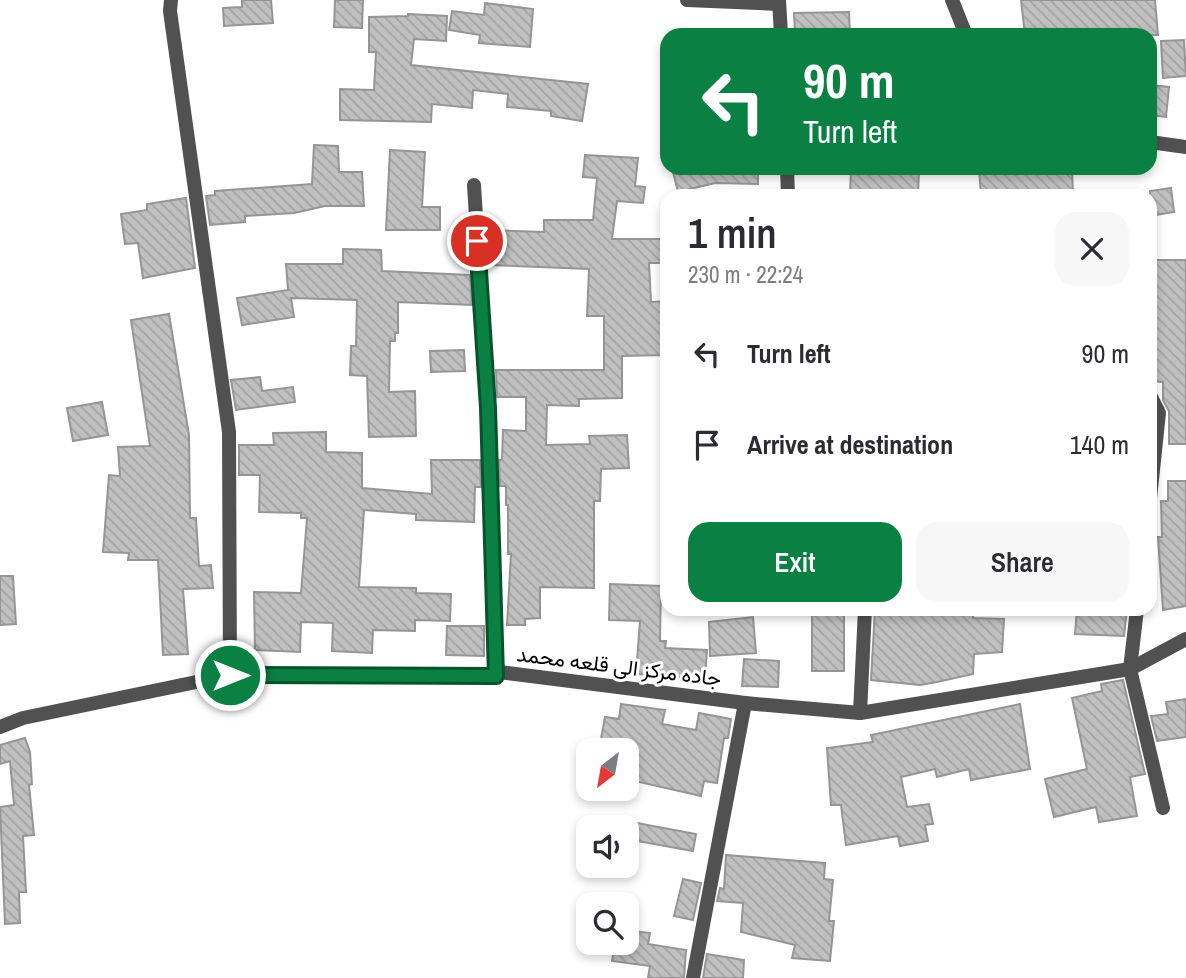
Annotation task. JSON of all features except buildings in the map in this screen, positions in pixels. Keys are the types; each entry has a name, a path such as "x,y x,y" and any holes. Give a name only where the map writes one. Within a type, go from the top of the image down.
{"street":[{"path":"171,0 170,11 229,432 230,675"},
{"path":"687,0 779,2 780,28"},
{"path":"953,0 963,28"},
{"path":"1157,143 1186,147"},
{"path":"474,185 488,408 496,676"},
{"path":"1157,409 1157,432"},
{"path":"860,713 865,616"},
{"path":"1136,616 1130,669 1164,808"},
{"name":"جاده مرکز الی قلعه محمد","path":"0,727 23,718 230,675 496,676 499,672 745,703 860,713 1130,669 1186,639"},
{"path":"692,978 745,703"}],"route":[{"path":"230,675 496,676 488,408 477,241"}]}
